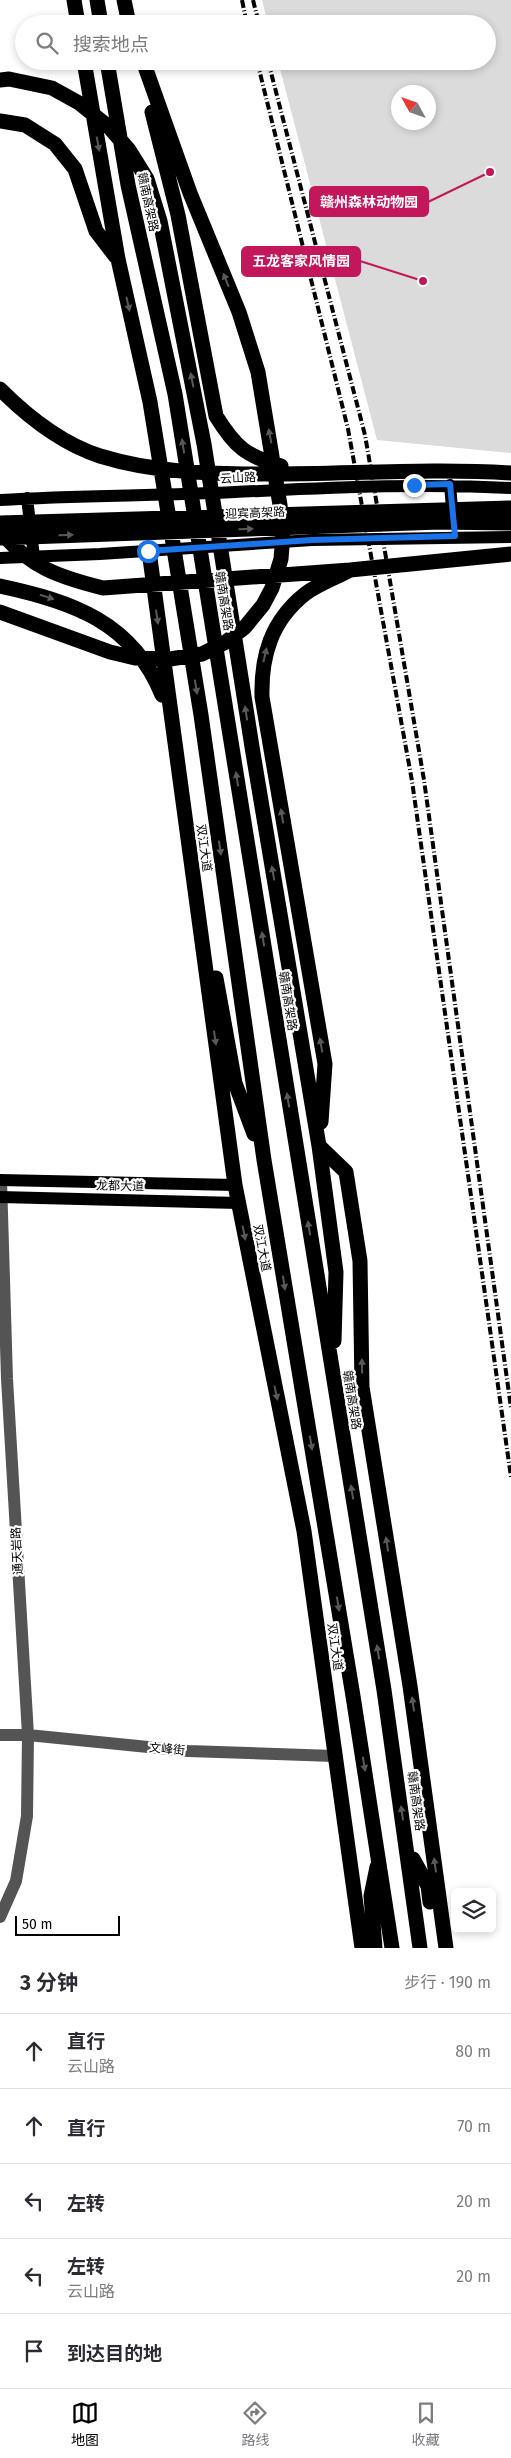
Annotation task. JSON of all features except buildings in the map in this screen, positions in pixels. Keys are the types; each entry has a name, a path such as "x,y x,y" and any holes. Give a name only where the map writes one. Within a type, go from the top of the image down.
{"highway":[{"path":"74,0 76,15"},
{"path":"97,0 100,15"},
{"path":"124,0 128,15"},
{"path":"86,70 118,259 150,402 193,666 264,1160 379,1856 392,1948"},
{"name":"赣南高架路","path":"109,70 128,185 175,394 384,1690 408,1850 420,1948"},
{"path":"141,70 178,215 216,416 231,440 257,459 308,481"},
{"path":"0,612 110,652 135,658 170,659 202,654 226,642 245,627 263,605 272,588 281,559 283,534 280,505 258,372 239,312 190,192 146,70"},
{"path":"0,80 9,79 52,88 79,103 109,126 129,150 147,178 160,221 204,444 253,753 319,1146 336,1272 334,1380"},
{"path":"0,121 25,125 55,144 75,169 96,232 118,259"},
{"path":"0,390 30,416 58,436 99,456 172,472 308,481 461,470 511,472"},
{"name":"迎宾高架路","path":"0,523 511,508"},
{"name":"迎宾高架路","path":"0,538 438,522 511,524"},
{"path":"0,531 13,547 38,566 68,579 103,588 350,570 511,554"},
{"name":"双江大道","path":"148,551 235,1185 304,1531 362,1948"},
{"path":"319,1146 325,1064 262,697 262,675 265,653 273,630 286,614 305,594 350,570"},
{"path":"0,586 44,595 82,610 108,624 132,645 155,676 166,703 173,735 235,1083 264,1160"},
{"path":"319,1146 346,1172 360,1262 362,1387 410,1686 446,1948"},
{"path":"408,1850 428,1886 436,1948"},
{"path":"375,1948 371,1896 379,1856"}],"main road":[{"name":"云山路","path":"0,500 100,495 234,492 308,481 450,484 511,488"},
{"path":"450,484 455,536"},
{"path":"27,498 34,557"},
{"path":"0,558 100,554 312,540 455,536 511,537"},
{"name":"龙都大道","path":"0,1180 235,1185"},
{"name":"龙都大道","path":"0,1197 238,1203"}],"street":[{"name":"通天岩路","path":"0,1180 6,1379 28,1735 27,1816 16,1881 0,1918"},
{"name":"文峰街","path":"0,1735 28,1735 188,1751 334,1756"}],"shaded area":[{"path":"262,0 511,0 511,453 377,440 280,70 496,70 496,15 266,15"}],"railway":[{"path":"242,0 245,15"},
{"path":"253,0 257,15"},
{"path":"259,70 348,429 412,781 511,1477"},
{"path":"270,70 365,435 424,780 511,1408"}],"place":[{"name":"赣州森林动物园","path":"490,172"},
{"name":"五龙客家风情园","path":"423,281"}],"route":[{"path":"148,551 312,540 455,536 450,484 414,485"}]}
